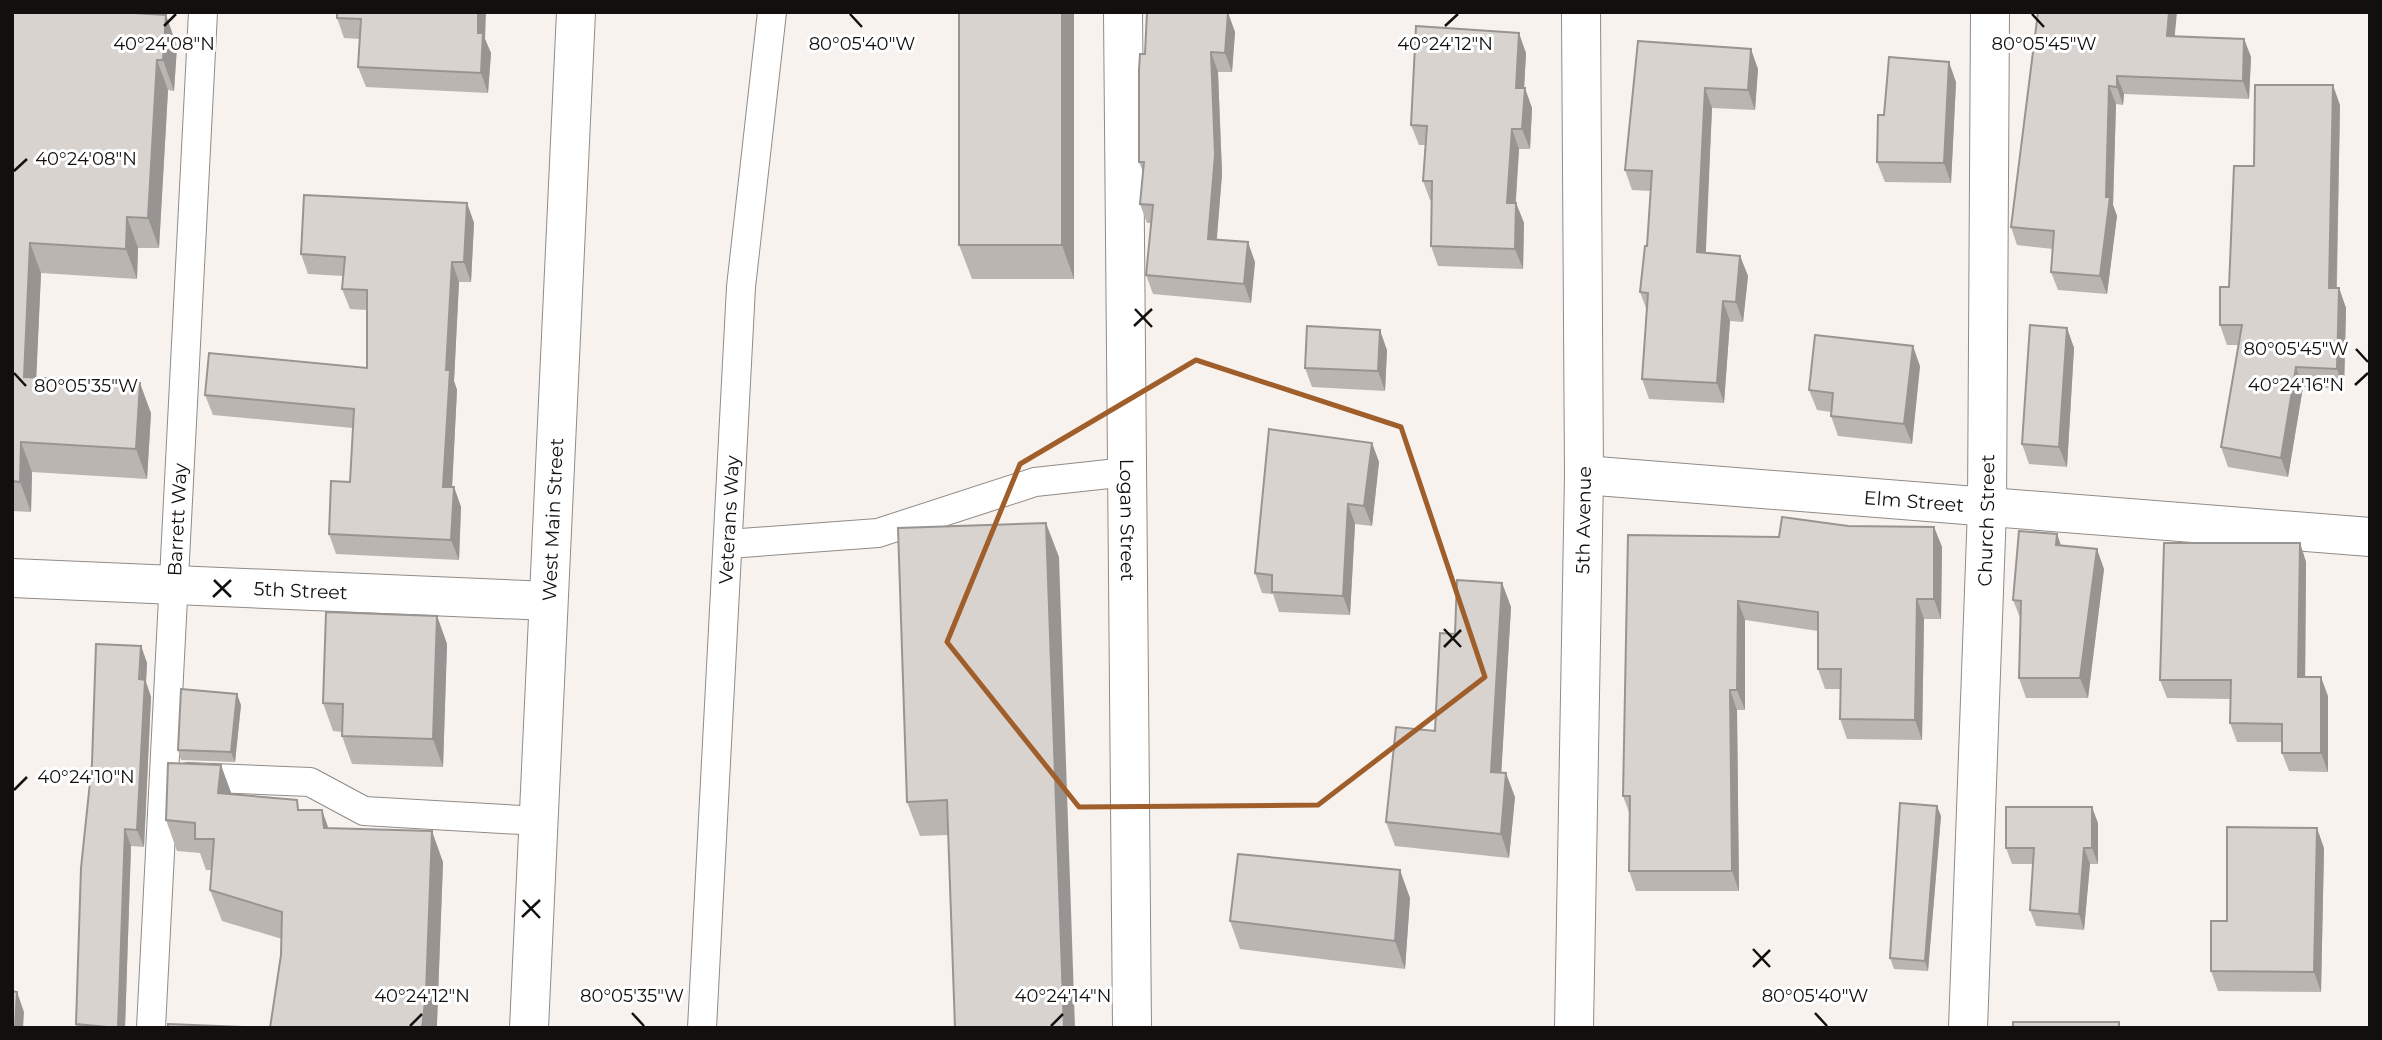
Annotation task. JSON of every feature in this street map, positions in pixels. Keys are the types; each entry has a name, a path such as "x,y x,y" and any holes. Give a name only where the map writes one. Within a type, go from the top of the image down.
{"street":[{"name":"West Main Street","path":"529,1028 576,12"},
{"name":"Logan Street","path":"1122,12 1132,1028"},
{"name":"5th Avenue","path":"1574,1028 1584,475 1581,12"},
{"name":"Church Street","path":"1968,1028 1987,509 1990,12"},
{"name":"Elm Street","path":"1584,475 1987,509 2370,537"},
{"name":"5th Street","path":"12,578 548,601"}],"lane":[{"name":"Barrett Way","path":"151,1028 203,12"},
{"name":"Veterans Way","path":"702,1028 741,287 772,12"},
{"path":"728,544 878,533 1035,482 1127,472"},
{"path":"163,776 310,782 364,811 538,821"}],"highlighted area":[{"path":"1196,360 1401,427 1485,677 1318,805 1079,807 947,642 1020,464"}],"building":[{"path":"12,12 166,15 163,60 157,60 148,218 127,217 126,249 30,243 24,377 140,383 136,449 21,442 20,482 12,481"},
{"path":"337,12 478,12 478,33 483,33 481,73 358,67 361,19 337,18"},
{"path":"959,12 1062,12 1062,245 959,245"},
{"path":"1147,12 1228,13 1225,53 1211,52 1215,155 1208,239 1248,242 1244,284 1146,275 1153,205 1140,204 1144,162 1139,162 1139,70 1140,54 1145,54"},
{"path":"2038,12 2169,12 2167,36 2244,39 2243,81 2117,76 2117,87 2109,86 2106,197 2110,197 2100,276 2051,272 2054,231 2011,227"},
{"path":"1416,26 1519,33 1516,88 1525,88 1522,129 1512,129 1507,203 1516,203 1515,249 1431,246 1432,181 1423,181 1427,126 1411,125"},
{"path":"1638,41 1751,49 1748,90 1705,88 1697,252 1740,256 1736,302 1723,301 1717,383 1642,379 1648,293 1640,292 1647,246 1652,171 1625,170"},
{"path":"1889,57 1949,62 1944,163 1877,162 1878,115 1884,115"},
{"path":"2255,85 2333,85 2329,288 2339,288 2337,369 2296,367 2281,458 2221,447 2242,325 2220,325 2220,287 2229,287 2234,166 2254,166"},
{"path":"304,195 467,203 464,262 452,262 446,370 450,370 443,487 454,487 451,540 329,534 331,481 350,482 354,409 205,395 209,353 367,368 367,290 342,289 345,257 301,254"},
{"path":"2030,325 2067,328 2059,447 2022,444"},
{"path":"1307,326 1380,330 1378,371 1305,368"},
{"path":"1815,335 1913,346 1904,424 1831,416 1833,393 1809,390"},
{"path":"1269,429 1372,443 1364,506 1348,504 1343,596 1272,592 1272,575 1255,573"},
{"path":"1782,517 1848,526 1934,527 1934,599 1917,599 1915,720 1840,719 1841,669 1818,669 1818,612 1738,601 1737,690 1730,690 1732,871 1629,871 1630,796 1623,796 1628,535 1779,537"},
{"path":"1046,523 1064,1028 955,1028 947,800 907,802 898,528"},
{"path":"2019,531 2057,534 2056,545 2097,549 2080,678 2019,678 2021,601 2013,600"},
{"path":"2164,543 2300,543 2298,677 2321,677 2321,753 2282,753 2282,724 2230,723 2231,680 2160,680"},
{"path":"1457,580 1502,583 1491,772 1506,773 1501,834 1386,822 1396,727 1435,731 1440,633 1455,634"},
{"path":"326,612 437,616 433,739 342,736 343,704 323,703"},
{"path":"96,644 141,646 139,679 145,680 137,830 125,829 118,1028 76,1024 81,868 92,763"},
{"path":"181,689 237,694 231,752 178,750"},
{"path":"168,763 221,765 218,793 297,800 298,810 322,810 324,828 432,831 426,993 422,1028 270,1028 281,955 282,912 210,890 214,839 195,839 195,823 166,820"},
{"path":"1900,803 1937,806 1925,961 1890,958"},
{"path":"2006,807 2092,807 2092,848 2084,848 2079,914 2030,910 2034,848 2006,848"},
{"path":"2227,827 2317,828 2314,972 2211,971 2211,921 2227,921"},
{"path":"1238,854 1400,870 1395,941 1230,921"},
{"path":"12,991 17,992 15,1028 12,1028"},
{"path":"2013,1022 2119,1022 2119,1028 2013,1028"},
{"path":"168,1024 266,1028 168,1028"}]}
